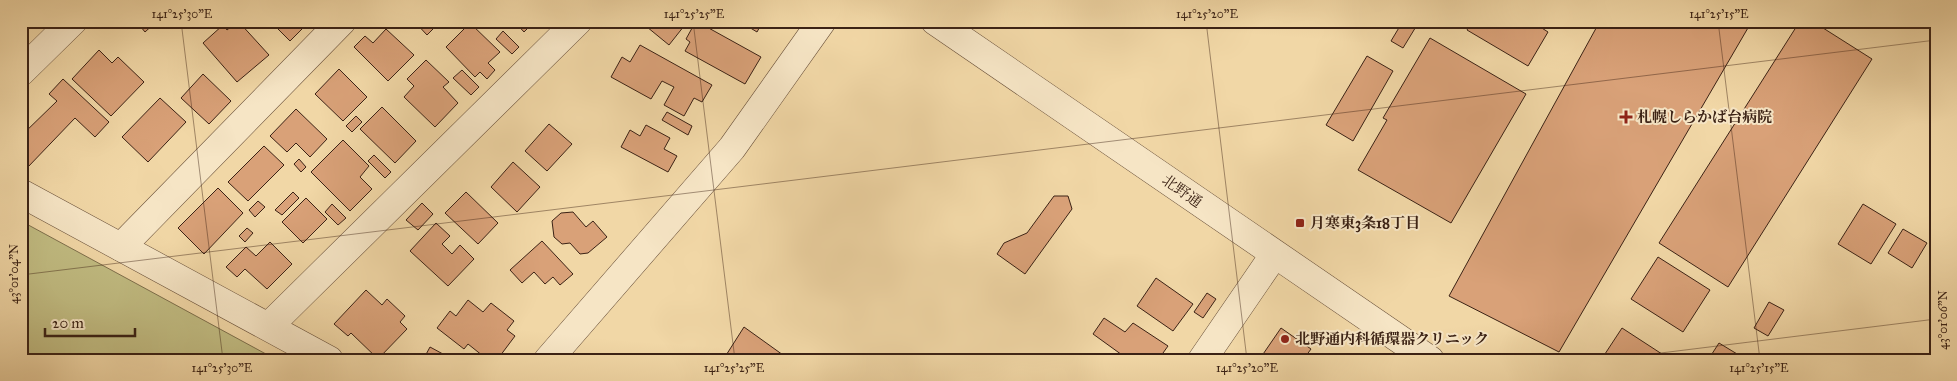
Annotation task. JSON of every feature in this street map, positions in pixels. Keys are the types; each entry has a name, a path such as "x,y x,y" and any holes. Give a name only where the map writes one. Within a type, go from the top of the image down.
{"street":[{"path":"21,72 72,21"},
{"path":"121,247 342,21"},
{"path":"269,326 578,21"},
{"path":"548,360 732,148 822,21"},
{"name":"北野通","path":"935,21 1274,255 1430,360"},
{"path":"21,193 329,360"},
{"path":"1202,360 1274,255"}],"shaded area":[{"path":"21,221 277,360 21,360"}],"building":[{"path":"136,21 157,21 145,32"},
{"path":"238,21 269,55 237,82 203,43 223,25 227,30"},
{"path":"270,21 295,21 302,29 290,41"},
{"path":"414,21 441,21 427,35"},
{"path":"514,21 535,21 524,32"},
{"path":"652,21 688,21 669,45 647,27"},
{"path":"696,21 761,57 745,84 685,51 690,42 686,39"},
{"path":"739,21 763,21 757,32"},
{"path":"1403,21 1411,21 1417,25 1403,48 1391,41"},
{"path":"1472,21 1531,21 1548,32 1528,66 1467,30"},
{"path":"1600,21 1752,21 1559,352 1449,296"},
{"path":"1800,21 1812,21 1872,59 1728,287 1659,243"},
{"path":"470,23 500,52 488,63 495,70 487,79 480,72 475,77 446,47"},
{"path":"386,29 414,55 388,81 354,47 365,36 373,43"},
{"path":"503,31 519,47 512,54 496,39"},
{"path":"1430,38 1526,94 1451,223 1358,170 1387,120 1383,118"},
{"path":"640,45 712,85 702,102 694,98 684,116 664,105 674,87 662,81 651,99 611,77 622,57 630,62"},
{"path":"99,50 112,63 118,57 144,82 111,116 72,79"},
{"path":"1367,56 1393,71 1353,141 1326,125"},
{"path":"426,60 449,82 443,87 458,103 435,127 404,97 414,86 407,79"},
{"path":"339,69 367,97 343,121 315,94"},
{"path":"462,70 479,87 471,95 453,78"},
{"path":"203,74 231,101 209,124 181,98"},
{"path":"63,79 109,122 95,137 75,118 27,168 21,163 21,136 57,101 49,94"},
{"path":"160,98 186,122 148,162 122,137"},
{"path":"382,107 416,141 395,163 360,129"},
{"path":"296,109 327,139 310,157 296,143 287,152 270,136"},
{"path":"667,112 692,126 688,135 662,120"},
{"path":"356,116 362,122 352,132 346,126"},
{"path":"549,124 572,144 547,171 525,151"},
{"path":"646,125 670,138 664,149 677,156 668,172 621,147 630,130 640,136"},
{"path":"343,140 369,166 360,177 372,189 350,211 311,172"},
{"path":"264,146 284,165 248,201 228,182"},
{"path":"374,155 391,172 385,178 368,161"},
{"path":"299,159 306,167 301,172 294,164"},
{"path":"513,162 540,187 517,212 491,187"},
{"path":"218,188 243,213 204,254 178,228"},
{"path":"293,192 299,198 282,215 275,210"},
{"path":"466,192 498,223 478,244 445,213"},
{"path":"1054,196 1068,196 1072,209 1025,274 997,254 1004,243 1027,233"},
{"path":"306,198 327,219 303,243 282,222"},
{"path":"258,201 265,207 255,217 249,210"},
{"path":"422,203 433,214 418,230 406,220"},
{"path":"332,204 346,218 338,225 325,212"},
{"path":"1863,204 1896,224 1871,264 1838,244"},
{"path":"573,212 586,227 593,221 607,237 588,253 580,254 570,243 562,244 554,237 552,221 561,213"},
{"path":"436,223 450,236 442,244 452,254 460,245 474,259 448,286 410,251"},
{"path":"247,228 253,233 245,242 239,236"},
{"path":"1903,229 1927,243 1912,268 1888,253"},
{"path":"542,241 573,274 560,285 553,277 545,284 534,272 522,283 510,270"},
{"path":"270,242 292,264 267,289 245,269 237,277 226,267 246,247 256,256"},
{"path":"1658,257 1710,290 1683,332 1631,299"},
{"path":"1156,278 1193,304 1173,331 1137,306"},
{"path":"366,290 382,305 387,299 405,316 400,322 407,329 378,359 351,333 348,336 334,324"},
{"path":"1207,293 1216,299 1203,318 1194,312"},
{"path":"468,300 483,312 491,303 514,321 507,330 515,336 497,360 488,360 468,344 464,349 437,328 450,311 456,316"},
{"path":"1769,302 1784,310 1768,336 1754,328"},
{"path":"1104,318 1125,332 1133,323 1168,346 1158,360 1129,360 1093,334"},
{"path":"744,327 790,360 723,360"},
{"name":"北野通内科循環器クリニック","path":"1281,328 1311,349 1303,360 1259,360"},
{"path":"1622,328 1665,356 1662,360 1601,360"},
{"path":"1719,343 1747,360 1708,360"},
{"path":"430,347 454,360 423,360"}],"place":[{"name":"札幌しらかば台病院","path":"1626,117"},
{"name":"月寒東3条18丁目","path":"1300,223"},
{"name":"北野通内科循環器クリニック","path":"1285,339"}]}
